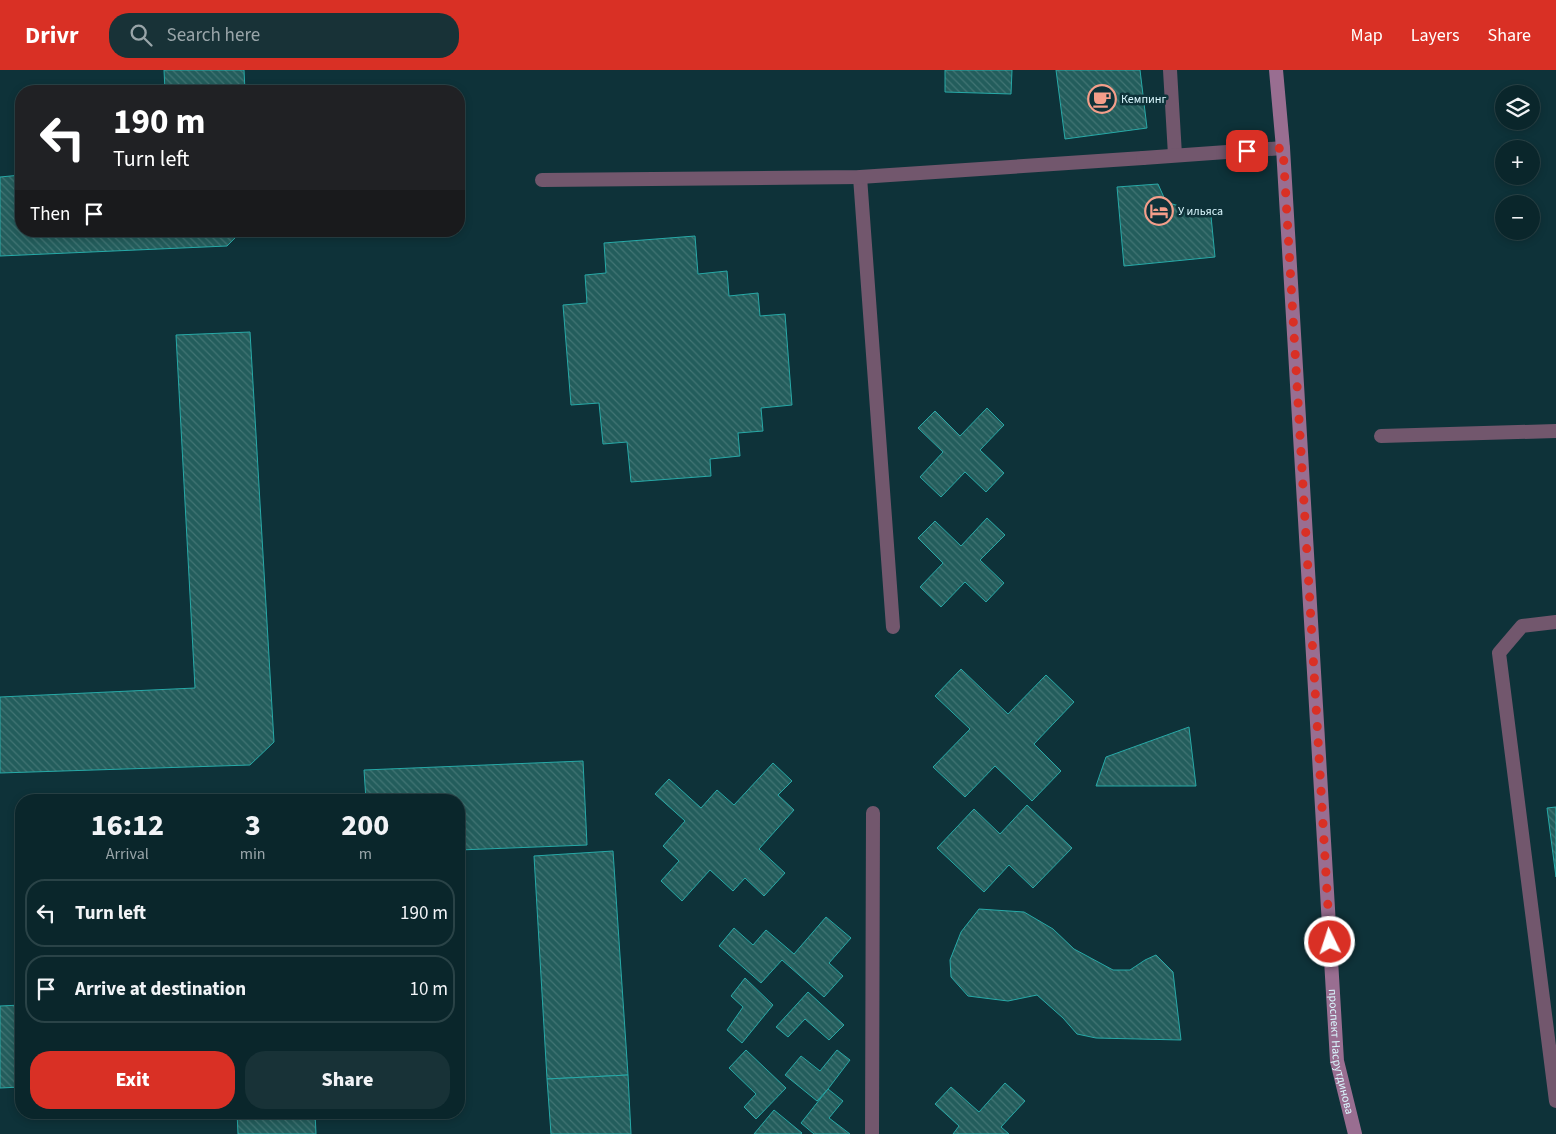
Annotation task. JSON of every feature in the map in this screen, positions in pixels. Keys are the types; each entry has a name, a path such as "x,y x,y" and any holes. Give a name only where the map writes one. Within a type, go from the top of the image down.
{"main road":[{"name":"проспект Насрутдинова","path":"1276,70 1283,148 1337,1061 1355,1134"}],"street":[{"path":"1170,70 1175,156"},
{"path":"542,180 860,177 1283,148"},
{"path":"860,177 893,627"},
{"path":"1381,436 1556,431"},
{"path":"1556,622 1522,626 1499,653 1556,1101"},
{"path":"872,1134 873,813"}],"building":[{"path":"164,70 244,70 245,85 165,85"},
{"path":"945,70 1012,70 1011,94 945,92"},
{"name":"Кемпинг","path":"1056,70 1140,70 1147,128 1065,139"},
{"path":"15,176 15,237 236,237 227,246 0,256 0,177"},
{"name":"У ильяса","path":"1158,184 1166,202 1211,216 1215,257 1124,266 1117,187"},
{"path":"695,236 698,274 727,271 729,296 758,293 760,316 785,314 792,405 761,408 763,431 738,433 740,456 710,459 711,476 631,482 627,442 603,444 599,403 571,405 563,305 587,303 585,275 606,273 604,243"},
{"path":"250,332 274,742 250,765 0,773 0,697 195,688 176,335"},
{"path":"987,408 1004,425 980,450 1004,473 986,492 965,472 941,497 920,477 943,452 918,428 935,411 960,436"},
{"path":"987,518 1005,535 980,560 1004,583 986,602 965,582 941,607 920,587 943,563 918,538 935,521 961,546"},
{"path":"961,669 1008,714 1046,675 1074,702 1034,744 1061,771 1032,801 995,766 965,797 933,767 970,729 935,696"},
{"path":"1189,727 1196,786 1096,786 1106,757"},
{"path":"583,761 587,845 465,850 465,794 366,794 364,770"},
{"path":"773,763 792,781 778,795 794,810 759,849 785,873 764,896 745,878 733,891 710,870 682,901 661,881 679,861 663,846 685,821 655,794 669,779 701,808 717,790 734,805"},
{"path":"1027,805 1072,848 1033,888 1009,865 984,892 937,848 974,809 1000,834"},
{"path":"1556,807 1556,877 1547,808"},
{"path":"613,851 628,1075 547,1079 534,856"},
{"path":"979,909 1024,912 1053,929 1074,949 1113,970 1130,970 1156,955 1173,972 1181,1040 1096,1038 1077,1034 1063,1018 1037,995 1008,1001 968,996 951,977 950,960 961,932"},
{"path":"826,917 851,938 829,963 843,976 824,997 782,960 761,983 719,946 734,928 753,945 766,930 794,954"},
{"path":"745,978 773,1005 742,1043 727,1030 743,1007 731,996"},
{"path":"808,992 844,1025 829,1040 805,1019 788,1037 776,1027"},
{"path":"15,1005 15,1087 0,1088 0,1006"},
{"path":"746,1050 786,1088 756,1119 744,1107 756,1094 729,1068"},
{"path":"837,1050 850,1060 817,1101 785,1075 801,1056 820,1071"},
{"path":"628,1075 631,1134 551,1134 547,1079"},
{"path":"1005,1083 1025,1101 1001,1127 1009,1134 953,1134 959,1126 935,1104 951,1087 979,1112"},
{"path":"828,1089 843,1101 829,1118 850,1134 814,1134 801,1123"},
{"path":"774,1110 802,1133 754,1134"},
{"path":"237,1119 315,1119 316,1134 238,1134"}],"place":[{"name":"Кемпинг","path":"1102,99"},
{"name":"У ильяса","path":"1159,211"}],"route":[{"path":"1247,151 1283,148 1330,942"}]}
